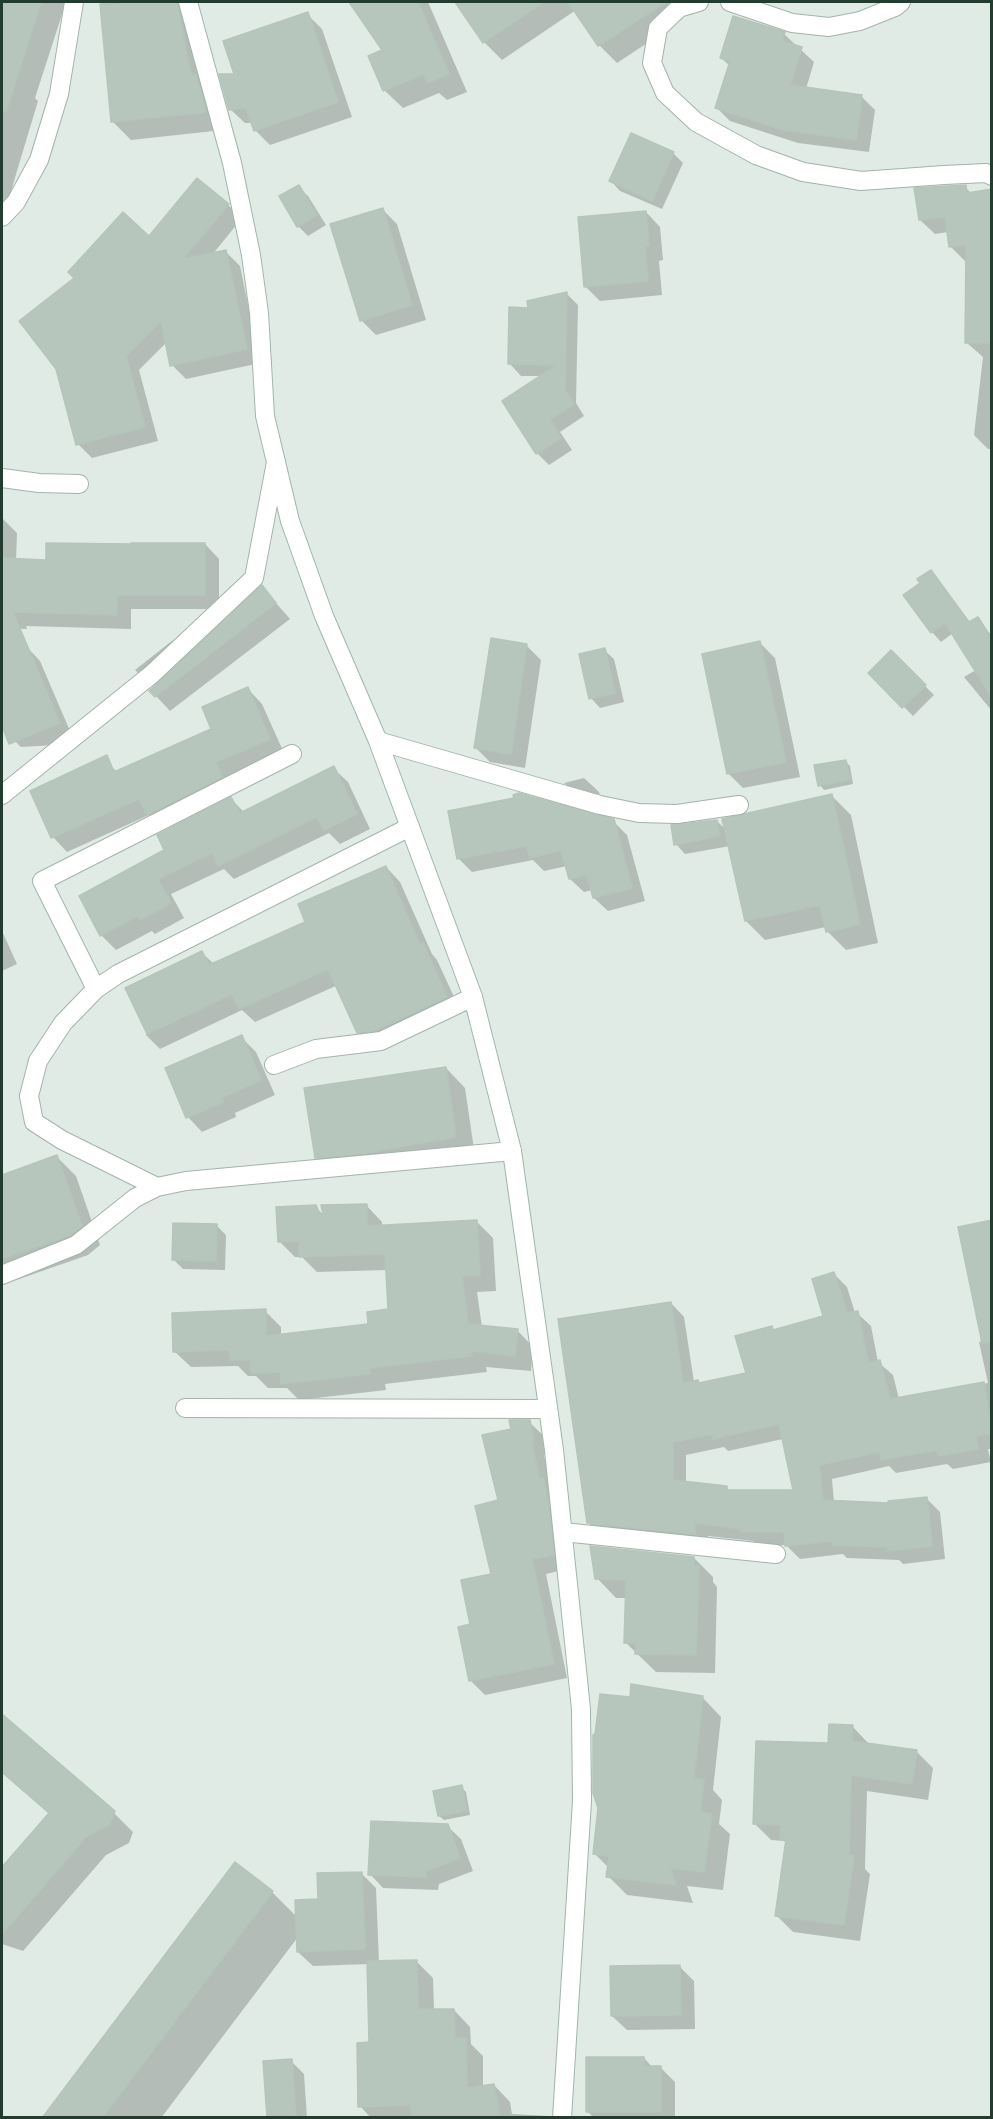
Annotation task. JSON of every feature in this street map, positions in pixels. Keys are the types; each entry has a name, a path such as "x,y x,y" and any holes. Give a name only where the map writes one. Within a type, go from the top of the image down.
{"street":[{"path":"2,217 16,202 39,160 59,94 74,2"},
{"path":"188,2 232,163 251,255 259,313 265,416 290,521 324,616 378,741 474,997 512,1151 548,1410 581,1709 582,1801 562,2118"},
{"path":"699,2 679,8 658,28 652,63 665,93 696,122 756,155 803,172 861,181 986,173 992,176"},
{"path":"730,2 792,23 829,27 860,21 895,7 901,2"},
{"path":"2,795 152,674 254,578 276,462"},
{"path":"2,478 39,483 79,484"},
{"path":"378,741 600,806 639,813 677,814 739,805"},
{"path":"96,989 42,881 292,754"},
{"path":"157,1187 62,1140 34,1122 29,1096 38,1061 63,1023 96,989 118,974 410,827"},
{"path":"274,1065 316,1049 381,1041 474,997"},
{"path":"2,1275 76,1245 135,1198 157,1187 186,1181 512,1151"},
{"path":"185,1408 548,1410"},
{"path":"563,1532 776,1554"}],"building":[{"path":"2,2 41,2 6,112 2,111"},
{"path":"177,2 191,75 196,75 206,112 111,122 100,4"},
{"path":"349,2 418,2 449,74 427,83 424,74 383,91 368,56 382,50"},
{"path":"455,2 544,2 483,43"},
{"path":"568,2 666,2 598,46"},
{"path":"308,12 338,102 254,131 246,108 229,110 219,74 234,74 223,41"},
{"path":"733,16 785,32 782,41 802,47 790,85 862,95 856,140 783,130 715,108 730,61 720,58"},
{"path":"631,133 674,152 652,201 609,181"},
{"path":"197,178 229,204 183,259 226,250 247,349 170,366 161,321 126,356 145,427 76,445 56,369 19,321 74,278 68,272 123,212 149,236"},
{"path":"299,185 317,215 297,227 279,196"},
{"path":"966,185 967,193 992,189 992,343 965,343 966,245 949,247 945,217 919,220 914,188"},
{"path":"383,208 412,305 360,321 330,224"},
{"path":"646,211 649,246 645,247 648,281 584,287 578,217"},
{"path":"567,292 565,390 574,404 550,420 561,438 536,454 502,401 557,365 508,364 509,307 528,308 527,301"},
{"path":"46,543 205,543 205,595 117,595 117,615 13,612 60,723 9,744 2,726 2,558 46,560"},
{"path":"931,570 969,622 978,617 992,639 992,698 945,623 931,633 903,595 920,583 917,579"},
{"path":"262,585 276,603 155,697 149,691"},
{"path":"491,638 527,644 511,754 474,748"},
{"path":"760,641 786,762 727,774 702,654"},
{"path":"605,648 615,693 589,699 579,654"},
{"path":"891,650 926,685 902,708 868,673"},
{"path":"248,687 270,739 216,762 222,777 147,815 139,799 51,838 30,791 107,755 114,772 211,729 202,707"},
{"path":"846,760 850,780 818,786 814,765"},
{"path":"334,766 357,814 324,830 317,817 218,866 212,853 158,879 171,903 140,920 137,916 100,936 79,896 164,850 157,835 231,797 240,813"},
{"path":"519,793 614,819 632,888 593,898 587,875 569,879 561,850 530,858 526,846 457,859 448,811 514,798 513,795"},
{"path":"832,794 860,924 826,932 820,905 745,921 722,819"},
{"path":"717,820 720,836 674,845 671,825"},
{"path":"386,866 420,945 423,943 447,997 373,1031 357,1033 328,969 239,1009 232,994 147,1034 125,988 202,951 209,965 305,922 298,904"},
{"path":"242,1035 261,1080 221,1098 223,1102 186,1118 165,1068"},
{"path":"446,1067 456,1137 366,1153 315,1158 304,1088"},
{"path":"57,1155 82,1226 70,1235 2,1259 2,1175"},
{"path":"367,1204 367,1226 477,1220 480,1275 462,1276 468,1324 518,1329 515,1356 471,1351 472,1356 370,1368 370,1374 281,1384 280,1372 251,1373 250,1360 230,1360 229,1350 173,1352 172,1313 266,1309 266,1336 368,1324 367,1312 388,1309 385,1254 299,1257 299,1241 278,1242 276,1207 316,1205 320,1215 323,1214 321,1205"},
{"path":"992,1220 992,1342 982,1343 958,1227"},
{"path":"173,1223 217,1224 216,1261 172,1260"},
{"path":"834,1272 847,1313 858,1311 868,1363 880,1360 890,1399 984,1382 992,1433 976,1436 978,1449 938,1456 937,1450 881,1460 880,1452 819,1465 823,1500 889,1503 888,1501 927,1497 932,1546 888,1551 887,1547 832,1545 832,1541 785,1546 784,1532 741,1532 741,1529 695,1523 695,1534 587,1523 558,1319 671,1302 683,1383 698,1380 699,1383 746,1373 735,1336 772,1326 773,1330 823,1316 812,1279","holes":["779,1424 793,1490 727,1490 727,1486 673,1480 673,1442 712,1434 713,1439"]},
{"path":"509,1420 530,1420 534,1440 531,1441 540,1479 543,1478 548,1500 554,1555 532,1559 554,1664 469,1681 458,1627 470,1624 461,1580 491,1574 475,1506 498,1500 482,1435 511,1429"},
{"path":"590,1546 694,1557 694,1566 699,1566 696,1655 635,1654 636,1643 624,1643 626,1580 595,1579"},
{"path":"631,1684 703,1696 694,1778 704,1780 700,1812 712,1814 704,1872 670,1868 676,1885 606,1877 609,1856 593,1854 598,1808 593,1793 593,1735 595,1734 600,1694 630,1697"},
{"path":"2,1714 115,1811 110,1824 87,1836 2,1934 2,1867 49,1813 2,1772"},
{"path":"829,1724 853,1725 852,1741 917,1750 912,1784 851,1775 849,1855 854,1856 844,1925 775,1916 786,1839 780,1839 781,1825 753,1824 756,1741 828,1743"},
{"path":"462,1785 467,1811 438,1816 433,1791"},
{"path":"371,1821 448,1824 460,1858 426,1871 426,1877 368,1875"},
{"path":"235,1862 273,1891 102,2118 42,2118"},
{"path":"362,1872 365,1949 297,1952 295,1900 318,1899 317,1873"},
{"path":"417,1960 418,2009 454,2009 455,2038 466,2038 467,2088 494,2084 500,2118 412,2118 410,2105 358,2107 357,2043 369,2042 367,1961"},
{"path":"680,1965 681,2015 611,2016 610,1966"},
{"path":"586,2057 644,2057 644,2066 661,2066 661,2112 586,2112"},
{"path":"292,2059 296,2118 267,2118 263,2061"}]}
